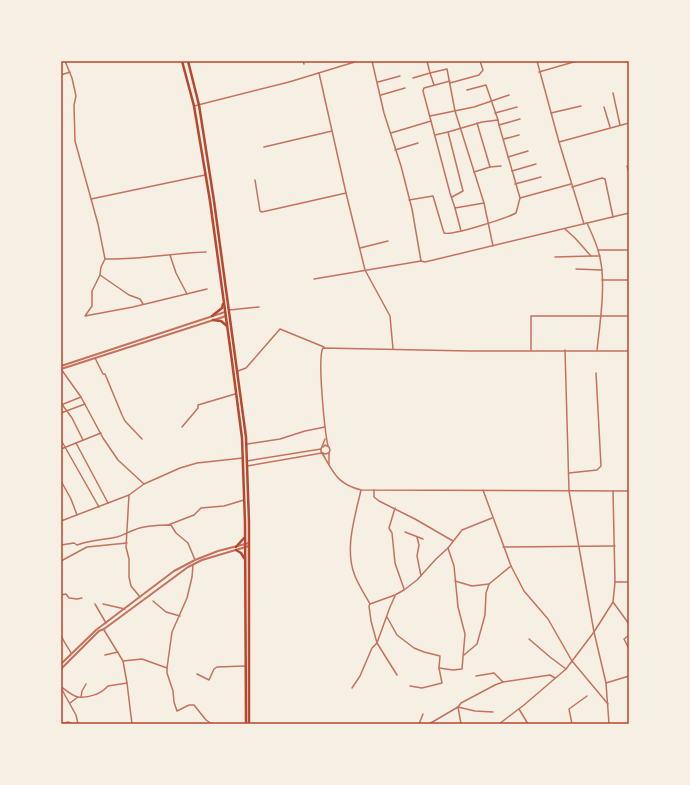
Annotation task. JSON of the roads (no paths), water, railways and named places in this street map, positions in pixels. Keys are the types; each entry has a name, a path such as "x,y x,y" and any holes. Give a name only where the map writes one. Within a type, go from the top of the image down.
{"main road":[{"path":"182,61 194,106 205,175 228,328 235,394 242,438 248,724"},
{"path":"188,61 199,105 230,315 246,444 249,545 248,724"},
{"path":"212,219 216,218"},
{"path":"212,316 222,308 224,302"},
{"path":"213,320 221,321 228,328"},
{"path":"245,538 236,549 245,559"}],"street":[{"path":"65,61 70,72 76,96 74,105 75,140 105,259 101,267 100,275 92,291 92,306 85,316 207,289"},
{"path":"194,106 289,82 358,61"},
{"path":"372,61 384,113 409,200 421,261"},
{"path":"427,61 434,85"},
{"path":"461,231 423,90 434,85 479,75 483,70 480,61"},
{"path":"537,61 571,185 584,224"},
{"path":"540,72 577,61"},
{"path":"413,78 446,69 455,111 484,203 493,246"},
{"path":"61,75 70,72"},
{"path":"319,73 365,270 390,316 393,349"},
{"path":"378,82 400,76"},
{"path":"409,200 433,196 444,233 447,234 461,231 516,213 519,207 520,198 504,139 486,85 467,90"},
{"path":"380,95 406,88"},
{"path":"613,94 620,125"},
{"path":"430,116 474,107 509,95"},
{"path":"551,113 581,106"},
{"path":"495,113 517,107"},
{"path":"604,107 610,128"},
{"path":"499,125 520,119"},
{"path":"435,135 461,129 477,123 498,120"},
{"path":"390,133 431,121"},
{"path":"559,142 629,122"},
{"path":"477,123 490,167"},
{"path":"264,147 332,131"},
{"path":"448,132 463,191 452,197"},
{"path":"504,139 519,135"},
{"path":"395,150 418,143"},
{"path":"508,157 528,151"},
{"path":"512,171 536,164"},
{"path":"474,172 490,167 501,166"},
{"path":"627,166 629,172"},
{"path":"91,200 205,175"},
{"path":"516,184 540,178"},
{"path":"520,198 571,185 604,179 613,217"},
{"path":"255,180 260,211 262,212 346,193"},
{"path":"456,208 484,203"},
{"path":"314,279 421,261 425,262 629,213"},
{"path":"587,223 600,256 602,270 601,317 597,351"},
{"path":"565,229 591,256"},
{"path":"360,248 388,241"},
{"path":"598,250 629,250"},
{"path":"105,259 142,258 190,252 206,252"},
{"path":"170,255 176,274 187,294"},
{"path":"556,257 600,256"},
{"path":"576,269 602,270"},
{"path":"100,275 129,295 140,299 143,304"},
{"path":"602,280 629,280"},
{"path":"61,366 229,310 259,307"},
{"path":"144,484 118,460 81,397 61,369 230,315"},
{"path":"531,350 531,316 629,316"},
{"path":"237,371 246,368 280,329 305,338 321,347 332,348"},
{"path":"329,466 330,449 326,438 321,354 323,348 629,351"},
{"path":"565,350 569,491 594,632 606,683 609,724"},
{"path":"95,358 103,374 105,374 122,415 142,439"},
{"path":"568,474 596,470 601,466 596,373"},
{"path":"182,426 198,408 198,405 235,394"},
{"path":"81,397 61,404 72,418 82,440"},
{"path":"61,413 84,404"},
{"path":"246,444 280,439 305,431 325,427"},
{"path":"61,449 101,432"},
{"path":"326,438 322,448 322,453 333,474 347,486 361,490 629,491"},
{"path":"61,440 98,507"},
{"path":"76,443 108,503"},
{"path":"247,461 328,446"},
{"path":"247,466 322,453 326,454 329,452"},
{"path":"61,521 129,495 144,484 180,468 197,463 242,458"},
{"path":"61,481 71,499 77,515"},
{"path":"361,490 350,546 355,576 370,604 371,621 377,643 397,675"},
{"path":"374,490 375,498 453,541"},
{"path":"483,490 510,566 524,591 548,619 572,662 608,704"},
{"path":"499,724 566,669 594,632 613,602 615,582 615,546 613,491"},
{"path":"129,495 126,548 130,559 130,584 140,597"},
{"path":"61,545 74,543 77,545 127,534 135,529 166,525 194,515 201,508 224,506 244,500"},
{"path":"395,508 389,528 392,533 395,563 404,590"},
{"path":"370,604 404,590 421,576 448,548 462,530 492,518"},
{"path":"166,525 171,525 176,533 187,541 195,560"},
{"path":"405,532 423,538"},
{"path":"417,537 421,576"},
{"path":"61,561 87,547 127,543"},
{"path":"61,669 100,631 174,576 193,564 249,545"},
{"path":"503,547 579,545 615,546"},
{"path":"439,668 453,670 462,669 464,655 465,634 458,607 454,566 448,548"},
{"path":"61,664 96,630 174,571 195,560 218,551 236,549"},
{"path":"193,564 192,577 187,598 172,632 167,672 177,711 189,705 194,705 206,720 212,724"},
{"path":"464,655 477,644 485,615 486,594 489,584 510,566"},
{"path":"455,581 472,586 489,584"},
{"path":"615,582 629,582"},
{"path":"61,595 66,594 69,598 82,598"},
{"path":"352,688 360,676 372,648 377,643 395,595"},
{"path":"153,601 166,612 180,616"},
{"path":"613,602 629,624"},
{"path":"95,604 106,623"},
{"path":"103,604 125,609"},
{"path":"387,616 397,635 414,648 440,656 439,668 442,683 422,688 410,686"},
{"path":"104,629 123,662 132,724"},
{"path":"61,634 62,640 67,644 72,653"},
{"path":"629,635 624,639 629,648"},
{"path":"529,639 550,658 566,669"},
{"path":"105,655 118,652"},
{"path":"123,662 142,659 167,668"},
{"path":"197,674 208,680 214,669 217,667 246,666"},
{"path":"476,676 494,673 503,682"},
{"path":"429,724 458,707 461,703 503,682 550,675 555,678"},
{"path":"606,683 629,676"},
{"path":"70,703 78,697 103,692 108,686 127,683"},
{"path":"82,696 82,691 86,684"},
{"path":"61,687 78,697"},
{"path":"61,687 76,714 78,724"},
{"path":"572,724 569,709 587,696"},
{"path":"458,707 475,711 493,712"},
{"path":"458,707 461,724"},
{"path":"519,708 528,724"},
{"path":"419,724 423,714"},
{"path":"61,724 68,722 73,724"}]}
